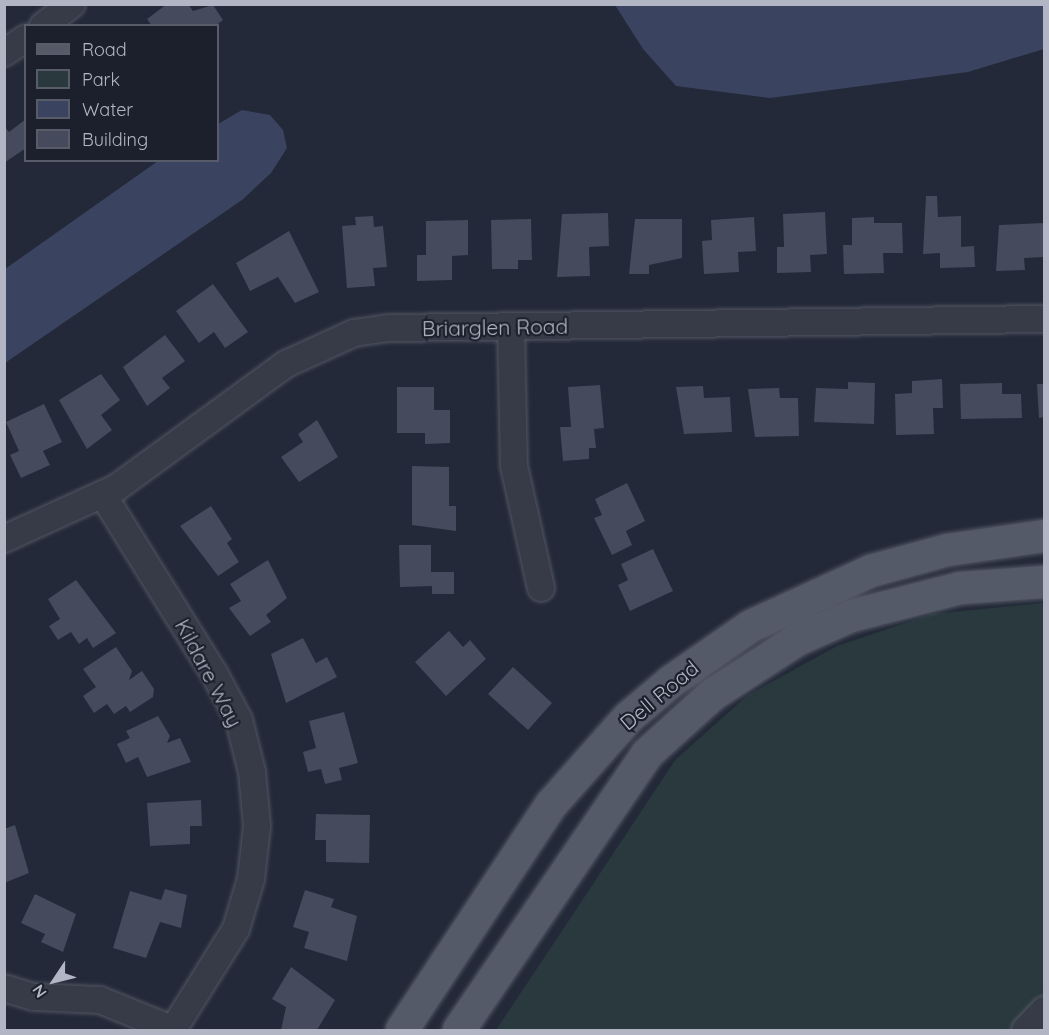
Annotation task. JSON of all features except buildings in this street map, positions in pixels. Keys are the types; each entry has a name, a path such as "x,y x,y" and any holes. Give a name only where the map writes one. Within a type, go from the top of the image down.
{"main road":[{"name":"Dell Road","path":"402,1030 551,805 628,718 672,681 760,621 871,571 948,550 1044,536"},
{"name":"Dell Road","path":"459,1030 647,754 712,695 788,645 851,616 961,588 1044,582"}],"street":[{"path":"46,24 72,4"},
{"path":"4,53 24,39"},
{"name":"Briarglen Road","path":"4,538 103,495 320,346 390,328 1044,319"},
{"path":"511,327 514,466 541,588"},
{"name":"Kildare Way","path":"103,495 214,673 239,720 252,772 257,826 251,879 236,929 173,1030"},
{"path":"4,988 34,997 100,1000 173,1030"},
{"path":"1025,1030 1044,1010"}],"green space":[{"path":"1044,603 1044,1030 496,1030 676,759 748,695 837,646 932,614"}],"water":[{"path":"615,5 1044,5 1044,49 968,72 770,98 676,86 643,49"},
{"path":"242,110 270,115 283,130 287,148 271,173 242,200 5,363 5,269 157,162 219,162 219,123"}]}
